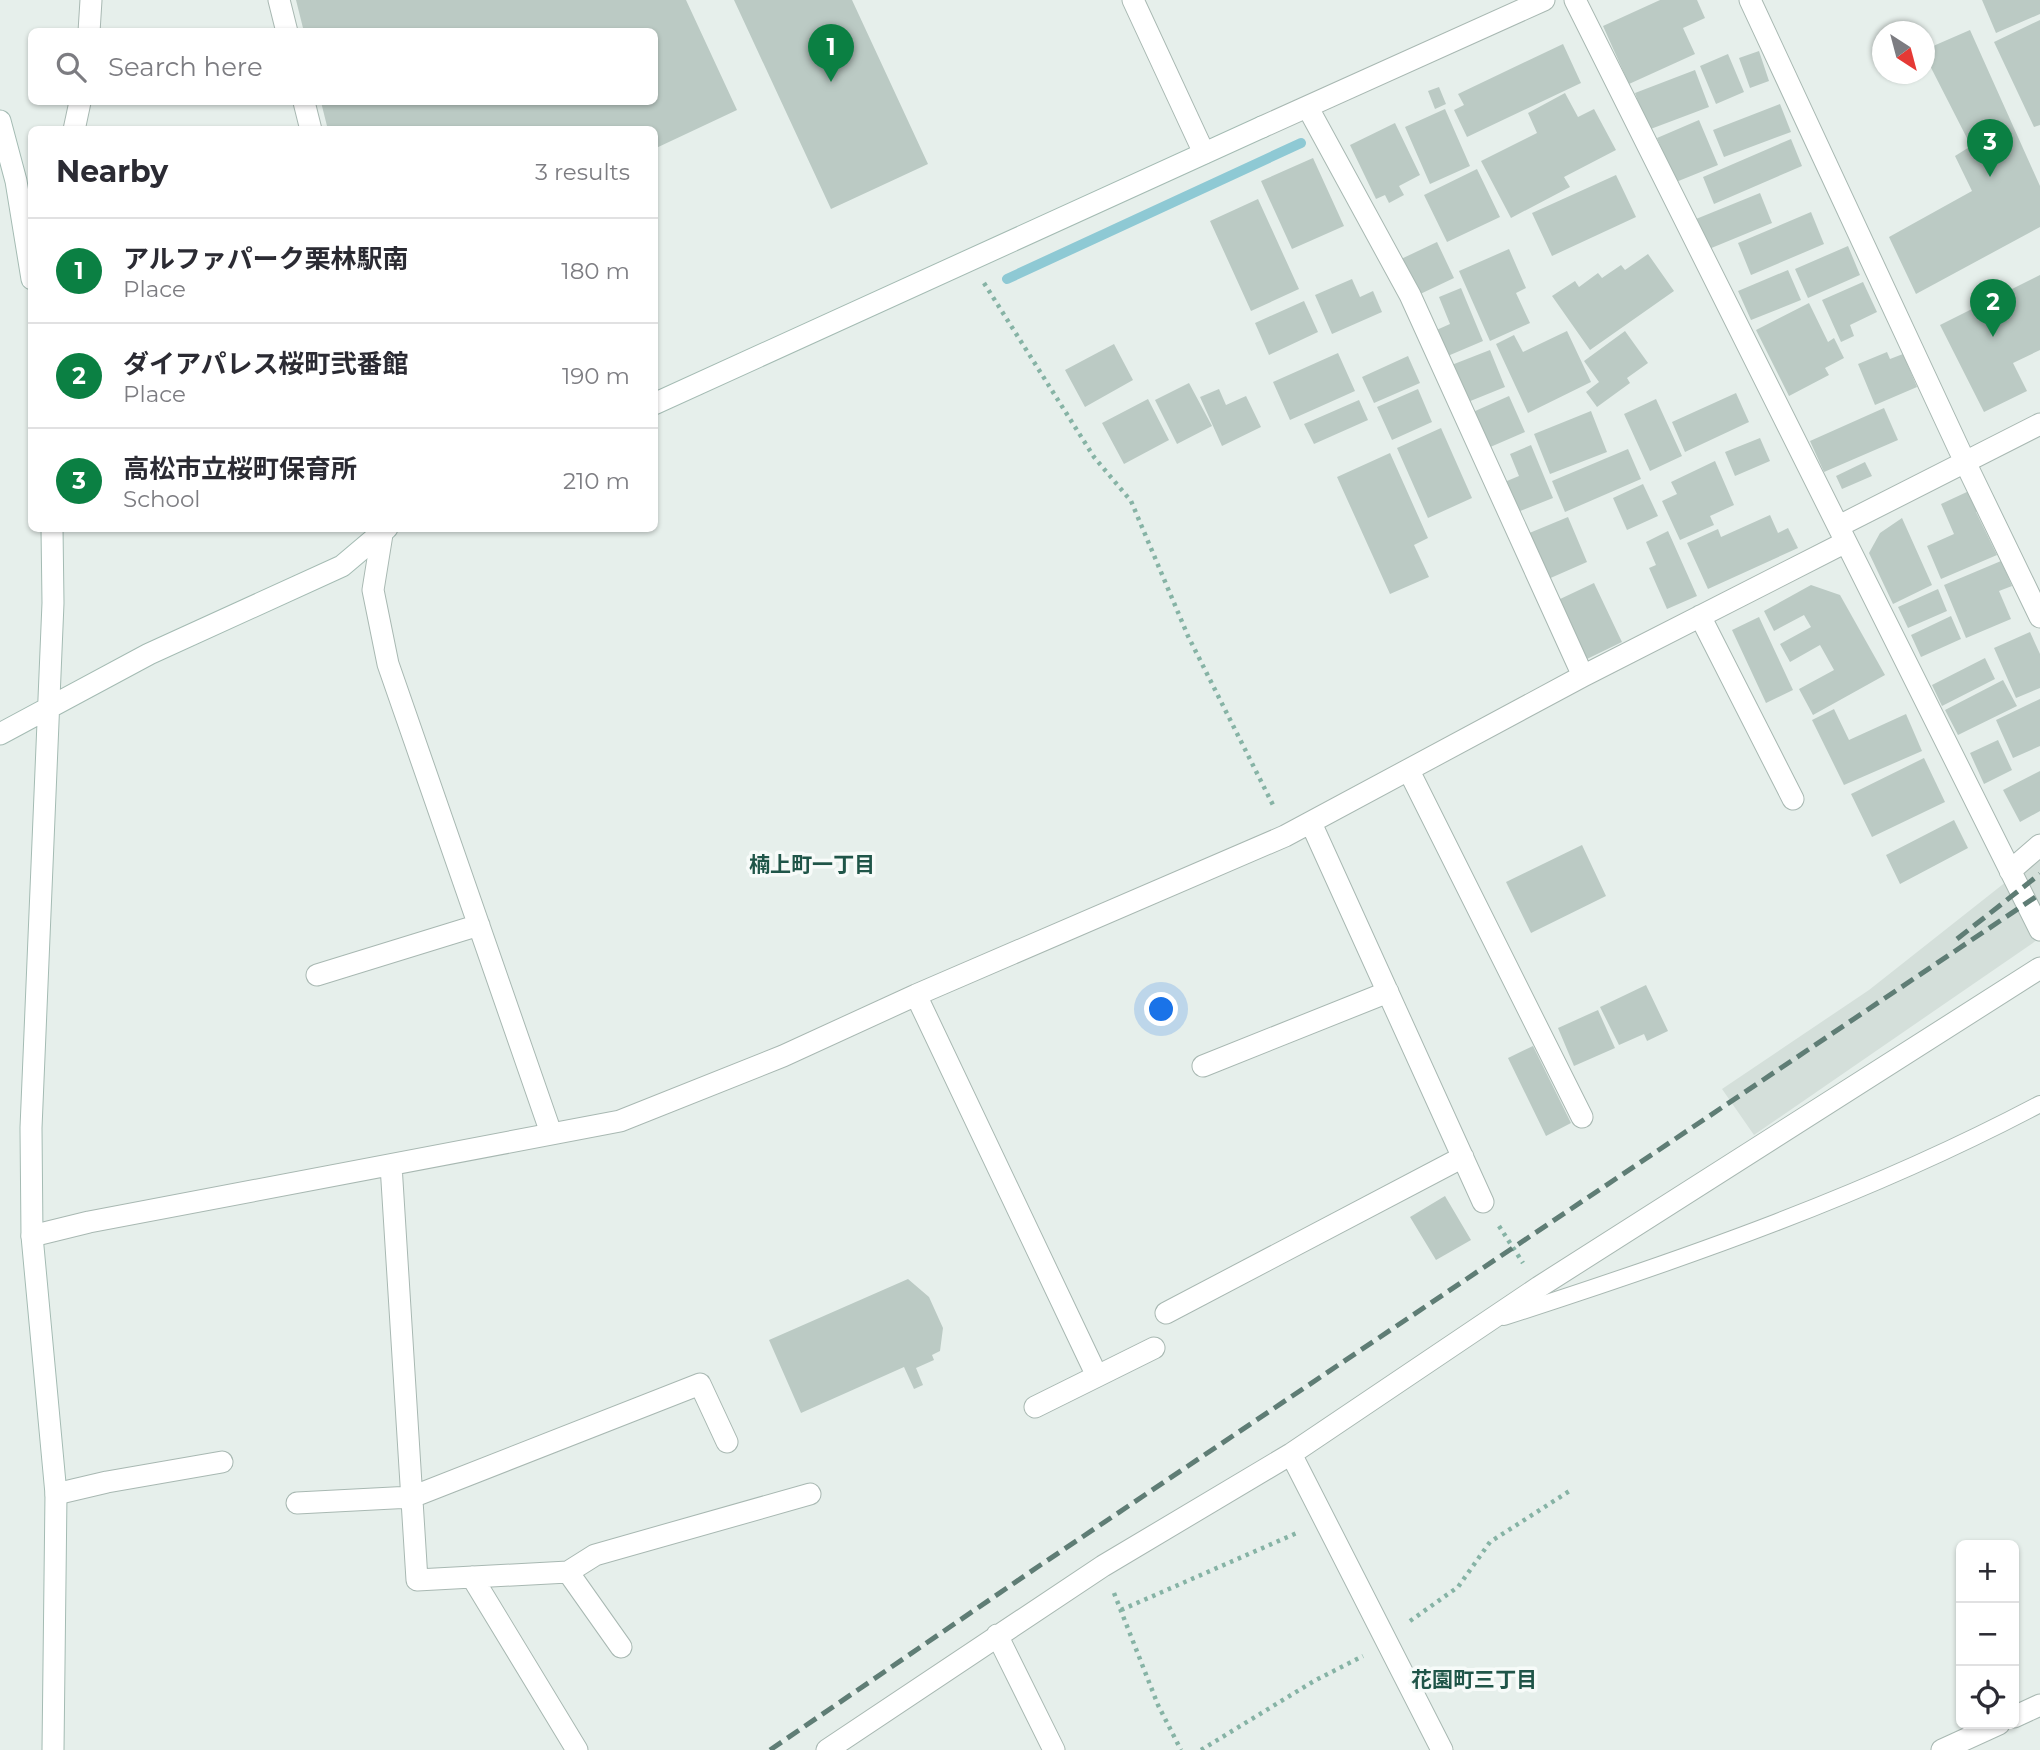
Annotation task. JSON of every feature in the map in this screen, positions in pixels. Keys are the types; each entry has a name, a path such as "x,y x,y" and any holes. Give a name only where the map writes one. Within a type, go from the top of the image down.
{"street":[{"path":"89,28 91,0"},
{"path":"279,0 285,28"},
{"path":"1133,0 1204,153"},
{"path":"658,402 1544,0"},
{"path":"1575,0 2040,930"},
{"path":"1749,0 2040,617"},
{"path":"75,126 79,105"},
{"path":"305,105 310,126"},
{"path":"1308,108 1410,295 1583,676"},
{"path":"0,121 24,179 28,229"},
{"path":"32,1236 620,1121 783,1056 916,995 1311,823 1700,616 1965,462 2040,424"},
{"path":"52,532 53,603 31,1128 32,1236 56,1494 53,1750"},
{"path":"0,734 149,654 342,566 381,532"},
{"path":"383,532 373,590 388,664 551,1133"},
{"path":"1700,616 1793,799"},
{"path":"1409,771 1582,1117"},
{"path":"1311,823 1483,1202"},
{"path":"2010,871 2040,845"},
{"path":"317,975 479,925"},
{"path":"827,1750 1103,1566 1291,1454 1539,1287 2040,968"},
{"path":"1203,1066 1388,992"},
{"path":"916,995 1097,1376"},
{"path":"1166,1313 1463,1157"},
{"path":"391,1165 417,1580 568,1572 595,1555 810,1494"},
{"path":"1035,1407 1154,1348"},
{"path":"297,1503 412,1497 700,1384 727,1442"},
{"path":"1291,1454 1442,1750"},
{"path":"56,1494 107,1482 222,1462"},
{"path":"568,1572 621,1647"},
{"path":"472,1577 577,1750"},
{"path":"997,1635 1054,1750"},
{"path":"2019,1715 2040,1705"},
{"path":"1942,1750 1987,1729"}],"lane":[{"path":"1488,1322 1601,1286 1843,1197 1978,1137 2040,1104"}],"path":[{"path":"970,262 1094,457 1131,501 1188,636 1273,806 1285,836"},
{"path":"1483,1202 1539,1287"},
{"path":"1121,1610 1325,1520"},
{"path":"1103,1566 1158,1705 1181,1750"}],"shaded area":[{"path":"2040,855 2040,938 1754,1135 1722,1089 1869,990"}],"building":[{"path":"296,0 686,0 737,110 658,147 658,126 327,126 322,105 658,105 658,28 303,28"},
{"path":"734,0 852,0 928,164 831,209"},
{"path":"1660,0 1697,0 1705,18 1683,28 1695,54 1629,84 1603,26"},
{"path":"1982,0 2040,0 2040,14 1996,33"},
{"path":"2040,20 2040,125 2034,127 1994,42"},
{"path":"1970,30 2040,186 2040,227 1916,294 1889,237 1972,191 1955,156 1971,146 1935,76 1935,45"},
{"path":"1563,44 1581,83 1467,137 1454,110 1464,105 1458,94"},
{"path":"1759,51 1769,81 1750,88 1739,58"},
{"path":"1728,54 1744,92 1716,104 1700,66"},
{"path":"1695,70 1709,107 1648,130 1635,93"},
{"path":"1439,87 1446,104 1435,109 1428,91"},
{"path":"1565,93 1578,117 1594,109 1616,150 1564,177 1570,187 1511,218 1481,161 1537,133 1528,113"},
{"path":"1780,104 1791,132 1724,157 1713,130"},
{"path":"1445,109 1470,166 1430,184 1405,127"},
{"path":"1699,120 1718,165 1676,182 1657,138"},
{"path":"1395,123 1420,175 1399,186 1404,195 1389,203 1385,195 1376,199 1350,145"},
{"path":"1791,139 1802,166 1714,204 1703,177"},
{"path":"1313,158 1344,226 1292,249 1261,181"},
{"path":"1477,169 1500,217 1447,242 1424,195"},
{"path":"1616,175 1636,217 1552,256 1532,213"},
{"path":"1760,193 1772,223 1709,249 1696,219"},
{"path":"1258,199 1299,289 1251,311 1210,221"},
{"path":"1811,212 1824,244 1751,275 1738,243"},
{"path":"1437,242 1454,278 1416,296 1399,260"},
{"path":"1848,246 1860,275 1808,298 1795,269"},
{"path":"1509,249 1526,288 1516,293 1530,323 1490,341 1459,271"},
{"path":"1648,254 1674,291 1590,350 1552,296 1575,281 1579,287 1598,273 1602,278 1621,265 1625,270"},
{"path":"1788,270 1801,300 1751,320 1738,291"},
{"path":"2040,275 2040,350 2013,363 2027,391 1984,412 1940,325"},
{"path":"1352,279 1360,297 1373,291 1382,312 1332,334 1315,295"},
{"path":"1863,282 1877,312 1850,325 1854,336 1841,342 1822,300"},
{"path":"1461,288 1483,341 1443,358 1432,332 1450,324 1439,297"},
{"path":"1304,301 1318,332 1269,355 1255,323"},
{"path":"1809,303 1828,342 1834,338 1844,358 1825,368 1829,375 1789,396 1756,330"},
{"path":"1567,331 1591,382 1528,413 1496,344 1514,335 1523,352"},
{"path":"1625,331 1648,363 1627,378 1630,383 1597,407 1586,392 1599,382 1584,361"},
{"path":"1114,344 1133,380 1085,407 1065,370"},
{"path":"1490,350 1505,387 1463,404 1449,366"},
{"path":"1887,352 1890,359 1903,354 1917,387 1875,405 1858,364"},
{"path":"1338,353 1355,391 1290,420 1273,382"},
{"path":"1408,356 1420,383 1374,403 1362,377"},
{"path":"1189,383 1212,426 1177,444 1155,400"},
{"path":"1219,389 1226,405 1246,396 1261,427 1222,446 1200,397"},
{"path":"1418,389 1432,422 1392,440 1377,407"},
{"path":"1736,393 1749,422 1685,452 1672,422"},
{"path":"1509,396 1525,432 1488,448 1473,412"},
{"path":"1148,399 1169,440 1124,464 1102,423"},
{"path":"1656,399 1682,456 1650,471 1624,414"},
{"path":"1359,400 1368,420 1314,444 1304,424"},
{"path":"1884,408 1898,440 1824,472 1810,441"},
{"path":"1591,411 1607,452 1550,474 1534,434"},
{"path":"1441,428 1472,498 1428,518 1397,448"},
{"path":"1760,438 1770,461 1735,476 1725,452"},
{"path":"1531,445 1553,498 1515,513 1502,483 1519,476 1510,454"},
{"path":"1628,449 1641,479 1565,512 1552,481"},
{"path":"1390,453 1428,538 1414,545 1429,577 1390,594 1337,477"},
{"path":"1715,461 1734,505 1710,516 1714,525 1680,540 1662,501 1677,494 1671,482"},
{"path":"1865,462 1872,476 1842,489 1836,476"},
{"path":"1643,484 1658,516 1627,530 1613,498"},
{"path":"1969,491 1997,555 1941,579 1927,546 1954,534 1941,504"},
{"path":"1770,515 1778,533 1788,528 1798,548 1708,589 1687,543 1718,529 1721,537"},
{"path":"1568,517 1587,562 1546,580 1527,534"},
{"path":"1902,518 1932,585 1893,604 1869,553 1880,533"},
{"path":"1668,531 1697,596 1667,609 1649,568 1656,565 1646,542"},
{"path":"2001,561 2012,586 1999,591 2011,619 1966,638 1944,585"},
{"path":"1594,583 1622,642 1587,659 1558,600"},
{"path":"1811,585 1840,595 1885,675 1813,715 1799,689 1834,670 1820,645 1790,662 1780,644 1811,627 1804,615 1774,631 1764,611"},
{"path":"1938,589 1947,611 1908,628 1898,607"},
{"path":"1951,616 1961,639 1921,657 1911,635"},
{"path":"1759,617 1793,690 1766,703 1732,630"},
{"path":"2030,632 2040,654 2040,688 2016,698 1994,648"},
{"path":"1985,658 1995,679 1942,706 1932,685"},
{"path":"2003,680 2017,706 1958,735 1945,710"},
{"path":"2040,699 2040,746 2013,758 1996,720"},
{"path":"1834,709 1849,740 1906,714 1922,751 1844,785 1812,720"},
{"path":"1998,740 2012,770 1984,784 1970,753"},
{"path":"1924,758 1945,802 1872,837 1851,794"},
{"path":"2040,771 2040,811 2020,822 2003,790"},
{"path":"1954,820 1968,848 1900,884 1886,855"},
{"path":"1582,845 1606,896 1531,933 1506,882"},
{"path":"1646,985 1668,1031 1647,1041 1644,1034 1619,1045 1600,1007"},
{"path":"1598,1010 1615,1048 1574,1066 1558,1028"},
{"path":"1533,1046 1571,1123 1546,1136 1508,1058"},
{"path":"1445,1196 1471,1240 1436,1260 1410,1217"},
{"path":"908,1279 929,1297 943,1328 940,1351 932,1355 934,1360 916,1368 923,1385 914,1389 904,1367 801,1413 769,1340"}],"waterway":[{"path":"1007,279 1301,143"}],"railway":[{"path":"1957,939 2040,874"},
{"path":"770,1750 1039,1566 2040,894"}],"place":[{"name":"アルファパーク栗林駅南","path":"831,82"},
{"name":"高松市立桜町保育所","path":"1990,177"},
{"name":"ダイアパレス桜町弐番館","path":"1993,337"}],"district":[{"name":"楠上町一丁目","path":"812,865"},
{"name":"花園町三丁目","path":"1474,1680"}]}
